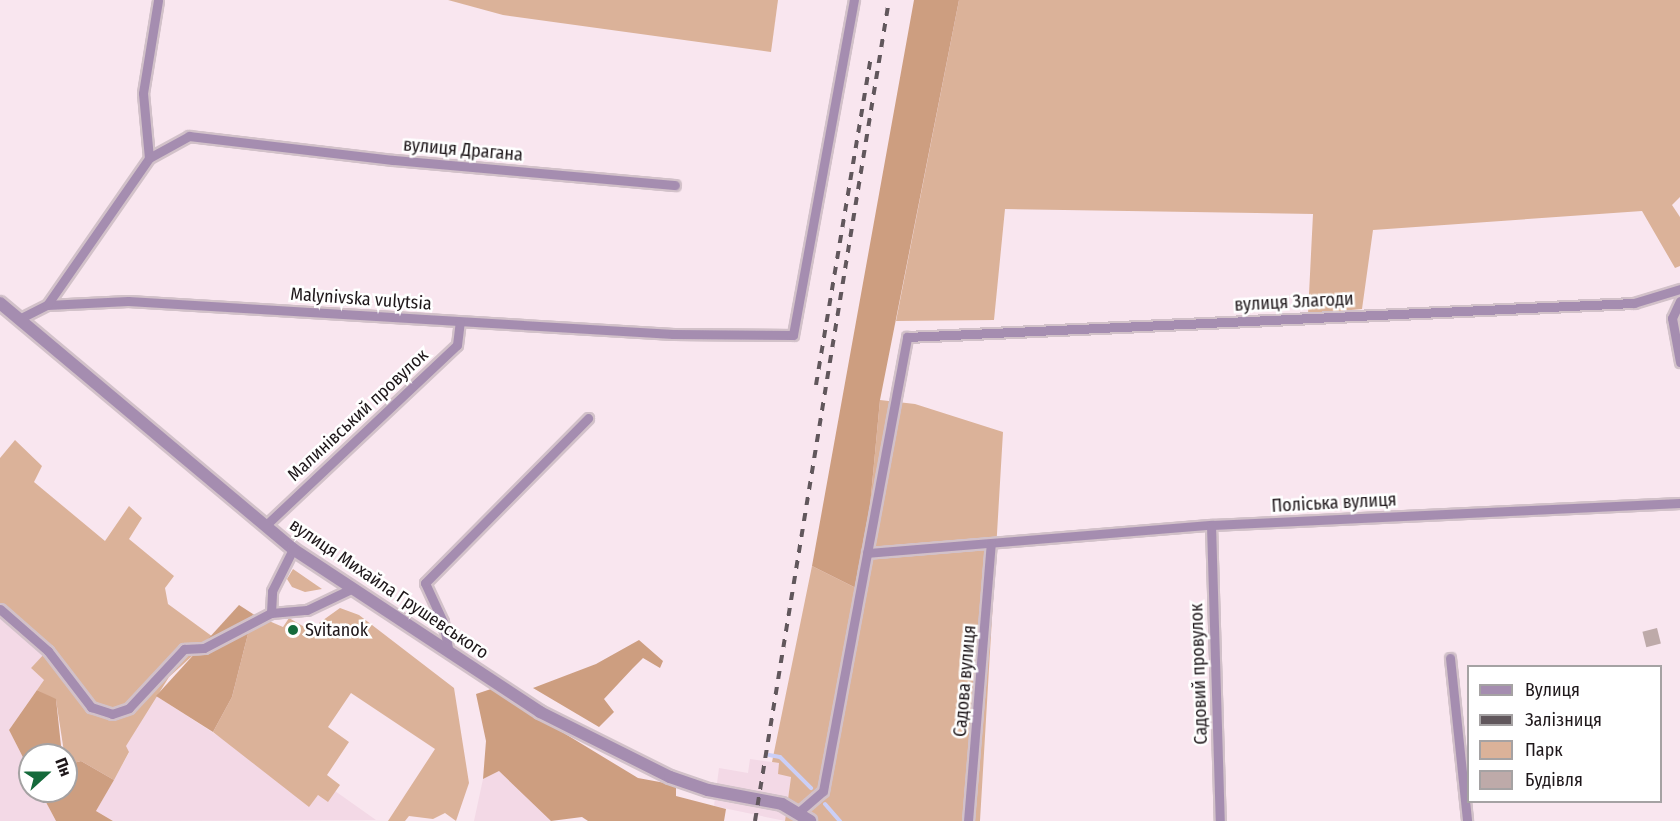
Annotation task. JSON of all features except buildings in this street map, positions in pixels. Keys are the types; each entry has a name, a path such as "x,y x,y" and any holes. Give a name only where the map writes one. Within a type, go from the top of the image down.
{"street":[{"path":"19,319 47,305 148,158 143,93 158,0"},
{"name":"Malynivska vulytsia","path":"47,305 128,301 673,334 793,335 854,0"},
{"name":"вулиця Драгана","path":"148,158 189,136 249,141 393,160 675,185"},
{"name":"вулиця Злагоди","path":"867,553 907,337 1635,303 1680,289"},
{"path":"1680,301 1672,318 1680,362"},
{"name":"вулиця Михайла Грушевського","path":"0,303 293,549 540,712 670,777 800,811"},
{"name":"Малинівський провулок","path":"266,525 457,345 460,322"},
{"path":"449,653 443,622 425,583 588,418"},
{"name":"Поліська вулиця","path":"867,553 1211,525 1680,503"},
{"name":"Садовий провулок","path":"1211,525 1220,821"},
{"name":"Садова вулиця","path":"968,821 991,544"},
{"path":"271,613 272,591 293,549"},
{"path":"810,821 800,811 823,791 867,553"},
{"path":"0,609 48,651 91,707 112,714 129,708 184,649 204,648 271,613 307,610 351,589"},
{"path":"1450,658 1467,821"}],"shaded area":[{"path":"914,0 959,0 880,400 862,591 812,566"},
{"path":"239,605 253,614 232,697 213,732 156,696"},
{"path":"0,610 47,652 31,668 44,680 9,730 18,748 18,803 46,803 56,821 0,821"},
{"path":"639,640 663,661 660,668 643,658 604,699 614,712 599,727 533,688 596,664"},
{"path":"491,689 638,778 676,785 676,796 726,809 724,821 588,821 582,817 551,821 499,771 483,779 486,741 476,694"},
{"path":"37,690 56,699 61,743 18,743 18,748 9,730"},
{"path":"156,696 243,752 309,806 318,795 328,801 335,791 376,820 113,821 96,811 129,753 125,746"},
{"path":"750,759 779,763 791,777 785,821 714,806 719,768 748,773"},
{"path":"81,761 114,780 96,811 113,821 56,821 46,803 78,803 78,762"},
{"path":"499,771 522,789 551,821 474,821 483,779"}],"green space":[{"path":"448,0 778,0 771,52 503,15"},
{"path":"959,0 1680,0 1680,197 1672,205 1680,217 1680,266 1675,268 1642,211 1373,230 1362,309 1308,314 1313,214 1005,209 994,320 896,321"},
{"path":"880,400 915,404 1003,432 980,821 785,821 791,777 778,774 779,763 772,762 812,566 862,591"},
{"path":"15,440 42,466 34,482 105,541 129,506 142,518 129,539 174,576 165,588 168,604 213,637 169,677 126,746 129,752 114,780 81,761 78,762 78,743 63,743 56,700 37,690 44,680 31,668 46,652 0,610 0,458"},
{"path":"293,569 322,589 305,592 292,587 287,579"},
{"path":"340,608 359,615 454,688 469,783 456,821 445,813 433,819 409,816 405,821 388,821 435,749 351,693 328,727 349,742 327,775 340,785 328,802 318,795 309,807 213,732 232,697 253,614 283,627 289,618 318,635 319,623"}],"waterway":[{"path":"769,755 780,757 811,788"},
{"path":"825,804 840,821"}],"railway":[{"path":"755,821 889,0"},
{"path":"816,385 871,56"}],"place":[{"name":"Svitanok","path":"293,630"}]}
